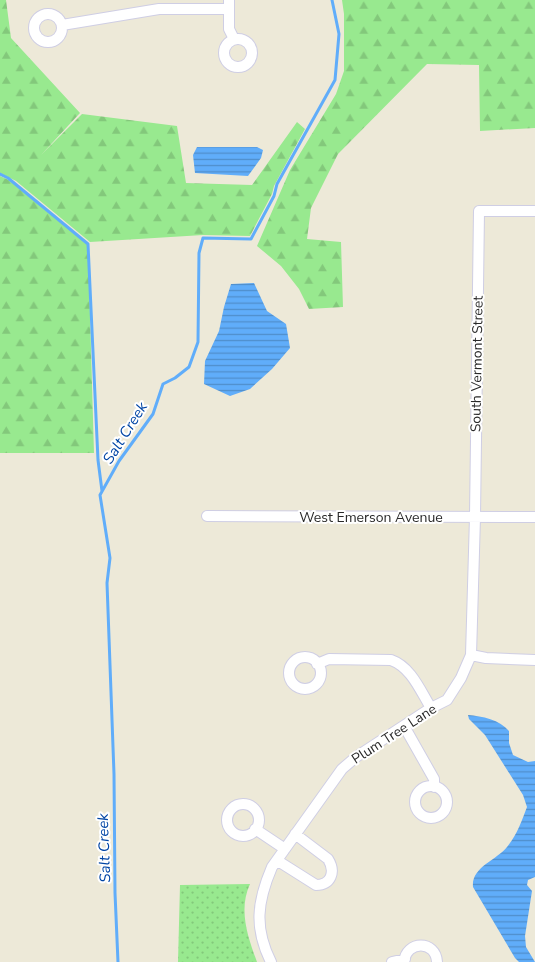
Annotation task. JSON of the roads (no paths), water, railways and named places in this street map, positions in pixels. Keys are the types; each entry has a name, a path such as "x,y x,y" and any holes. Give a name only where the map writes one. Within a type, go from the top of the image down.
{"street":[{"path":"62,25 159,9 228,4 228,30 234,40"},
{"name":"South Vermont Street","path":"475,518 479,211 535,211"},
{"name":"West Emerson Avenue","path":"207,516 535,517"},
{"name":"Plum Tree Lane","path":"272,962 261,937 260,905 264,885 272,867 342,769 356,757 431,708 447,700 461,678 471,655 475,518"},
{"path":"471,655 486,658 535,660"},
{"path":"317,664 329,659 391,660 400,663 413,678 431,708"},
{"path":"404,726 434,779 434,787"},
{"path":"255,829 285,850"},
{"path":"278,861 316,886 328,881 333,873 332,865 328,859 295,834"},
{"path":"392,962 404,960 409,950 421,945 433,950 437,957 437,962"}],"water":[{"path":"197,147 257,147 263,150 261,158 248,176 195,173 193,155"},
{"path":"254,283 267,311 286,324 290,348 272,369 250,389 230,396 204,384 205,361 219,331 231,284"},
{"path":"468,715 496,721 501,724 509,731 509,743 513,755 528,762 535,761 535,877 528,880 527,885 532,891 525,936 526,947 535,962 519,962 515,958 473,887 473,880 480,869 503,852 511,842 527,807 523,795 485,735 469,719"}],"waterway":[{"name":"Salt Creek","path":"118,962 107,583 110,558 100,495 119,461 153,414 163,384 175,378 189,367 198,342 199,253 203,238 251,239 274,196 277,184 335,80 339,34 332,0"},
{"path":"0,174 8,178 88,244 98,460 102,491"}]}
